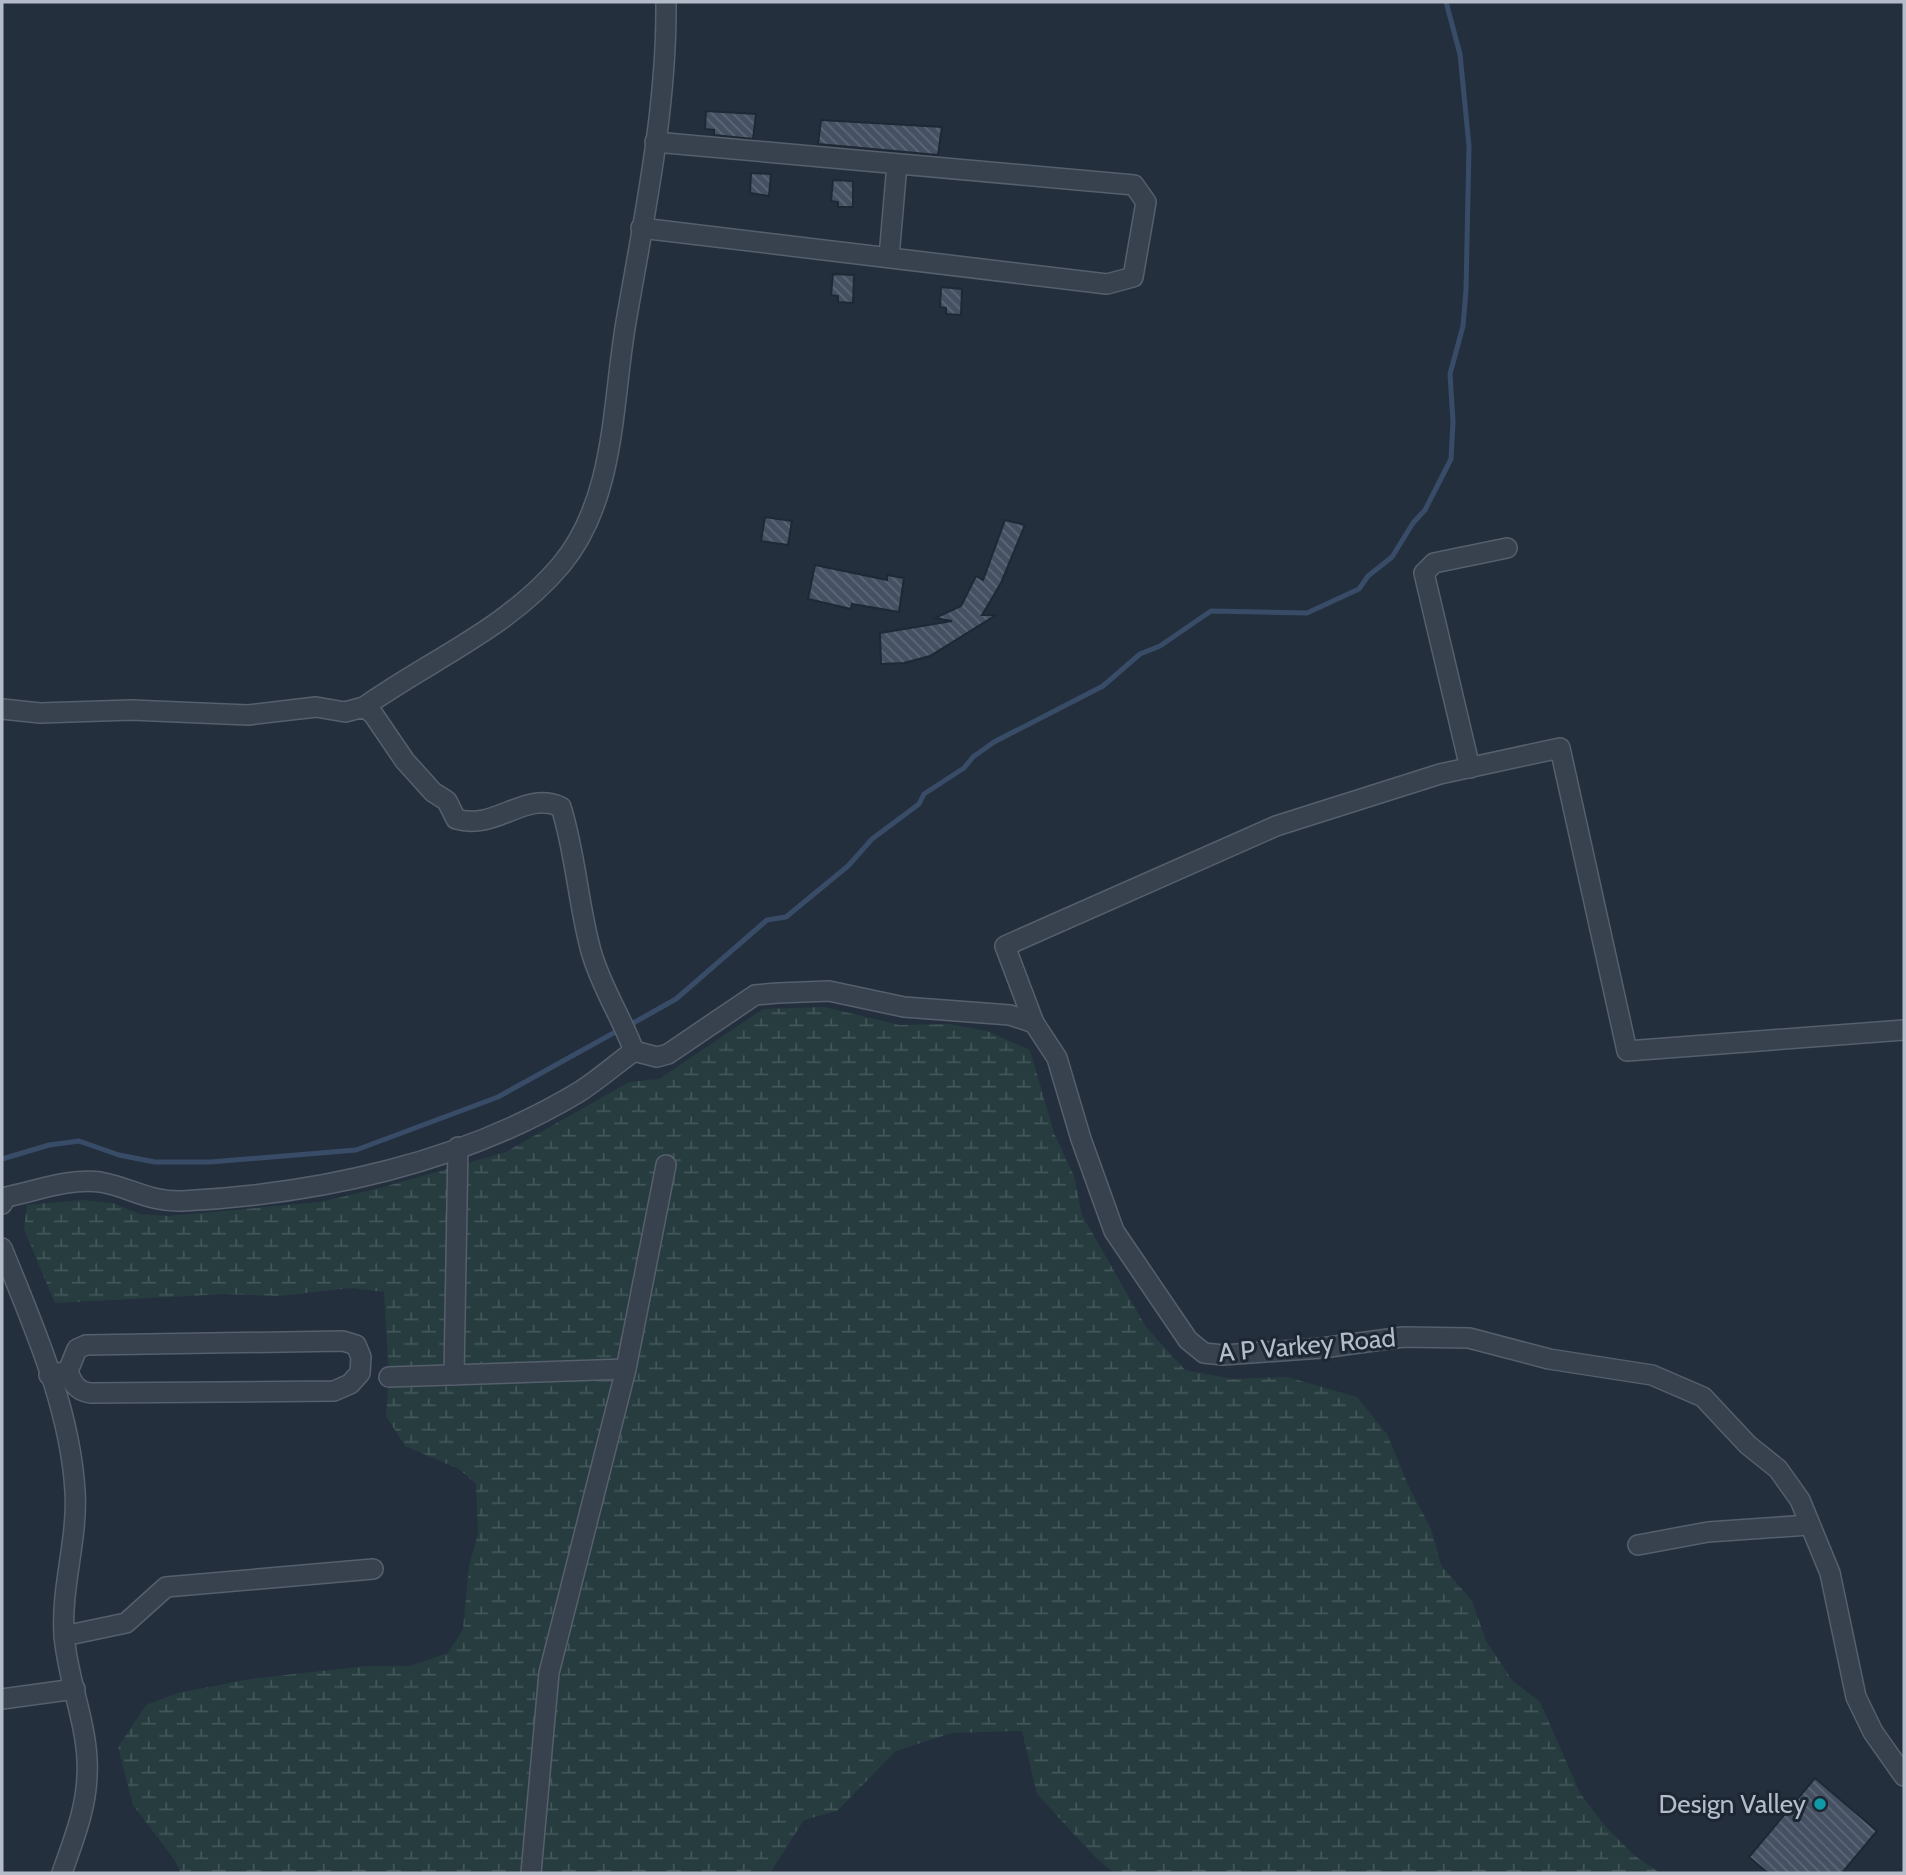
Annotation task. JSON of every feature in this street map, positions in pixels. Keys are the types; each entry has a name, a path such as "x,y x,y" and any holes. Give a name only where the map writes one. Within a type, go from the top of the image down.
{"street":[{"path":"2,709 40,713 131,710 248,715 316,707 345,712 364,707 405,678 454,653 528,600 562,563 587,525 608,455 619,363 666,57 666,2"},
{"path":"641,228 1107,284 1133,276 1146,202 1134,185 655,142"},
{"path":"890,257 897,164"},
{"path":"1470,768 1424,573 1434,563 1507,548"},
{"path":"364,707 373,713 405,761 433,792 447,801 456,819 489,820 536,801 561,807 574,852 590,947 600,982 637,1048 657,1057 681,1047 707,1026 755,995 778,993 829,991 904,1007 1010,1015 1034,1023"},
{"path":"1034,1023 1005,946 1276,826 1470,768 1560,748 1627,1052 1904,1030"},
{"name":"A P Varkey Road","path":"1034,1023 1057,1058 1081,1139 1114,1231 1188,1340 1204,1353 1253,1354 1403,1337 1469,1338 1549,1359 1652,1374 1703,1397 1748,1445 1778,1469 1800,1500 1830,1573 1856,1697 1873,1732 1904,1776"},
{"path":"2,1205 6,1198 74,1182 101,1182 147,1199 181,1201 374,1176 530,1118 580,1091 637,1048"},
{"path":"454,1375 458,1147"},
{"path":"530,1873 549,1673 626,1369 666,1165"},
{"path":"2,1248 41,1343 59,1373 75,1492 64,1636 88,1774 83,1810 62,1873"},
{"path":"343,1341 356,1345 361,1357 360,1373 350,1384 334,1391 90,1393 81,1392 59,1373 77,1349 86,1346 343,1341"},
{"path":"389,1377 626,1369"},
{"path":"1637,1545 1707,1532 1809,1525"},
{"path":"64,1636 126,1623 166,1587 373,1569"},
{"path":"2,1699 75,1689"}],"green space":[{"path":"824,1007 900,1025 949,1024 987,1031 1030,1050 1054,1133 1074,1176 1082,1215 1146,1327 1185,1370 1233,1379 1287,1377 1357,1397 1387,1434 1408,1485 1431,1529 1441,1565 1472,1601 1486,1641 1512,1680 1540,1702 1580,1793 1606,1827 1635,1856 1660,1873 1114,1873 1095,1857 1037,1794 1022,1731 952,1733 896,1751 837,1811 804,1820 770,1873 181,1873 174,1859 133,1805 118,1747 146,1705 178,1693 250,1679 367,1666 410,1666 448,1653 463,1629 469,1566 478,1534 476,1484 459,1469 405,1446 386,1416 389,1377 384,1292 351,1288 278,1296 226,1294 55,1303 24,1229 27,1205 82,1200 112,1203 140,1214 168,1216 320,1202 380,1188 506,1152 629,1082 659,1079 763,1009"}],"building":[{"path":"706,111 756,114 753,139 714,135 714,130 705,129"},
{"path":"821,120 942,127 938,155 818,144"},
{"path":"751,173 771,174 769,196 750,193"},
{"path":"833,180 853,181 853,207 838,207 838,202 831,201"},
{"path":"833,274 854,275 853,303 838,302 838,296 831,295"},
{"path":"941,287 962,289 961,315 946,314 946,308 940,307"},
{"path":"765,517 792,521 788,545 761,541"},
{"path":"1005,520 1025,525 1001,583 982,615 996,615 930,656 904,663 881,664 880,633 952,621 935,618 961,606 976,576 983,580"},
{"path":"815,565 887,580 887,575 904,578 899,612 852,604 851,609 808,599"},
{"name":"Design Valley","path":"1815,1778 1877,1831 1842,1873 1768,1873 1749,1857"}],"waterway":[{"path":"628,1026 676,999 767,920 786,917 848,866 872,839 919,804 924,794 964,768 973,757 994,742 1103,686 1140,654 1160,646 1211,611 1307,613 1359,589 1368,576 1392,557 1413,523 1425,510 1451,459 1453,422 1450,374 1463,326 1469,146 1460,54 1446,2"},
{"path":"2,1159 49,1145 79,1141 119,1155 155,1162 210,1162 356,1150 498,1097 619,1030"}],"place":[{"name":"Design Valley","path":"1820,1804"}]}
